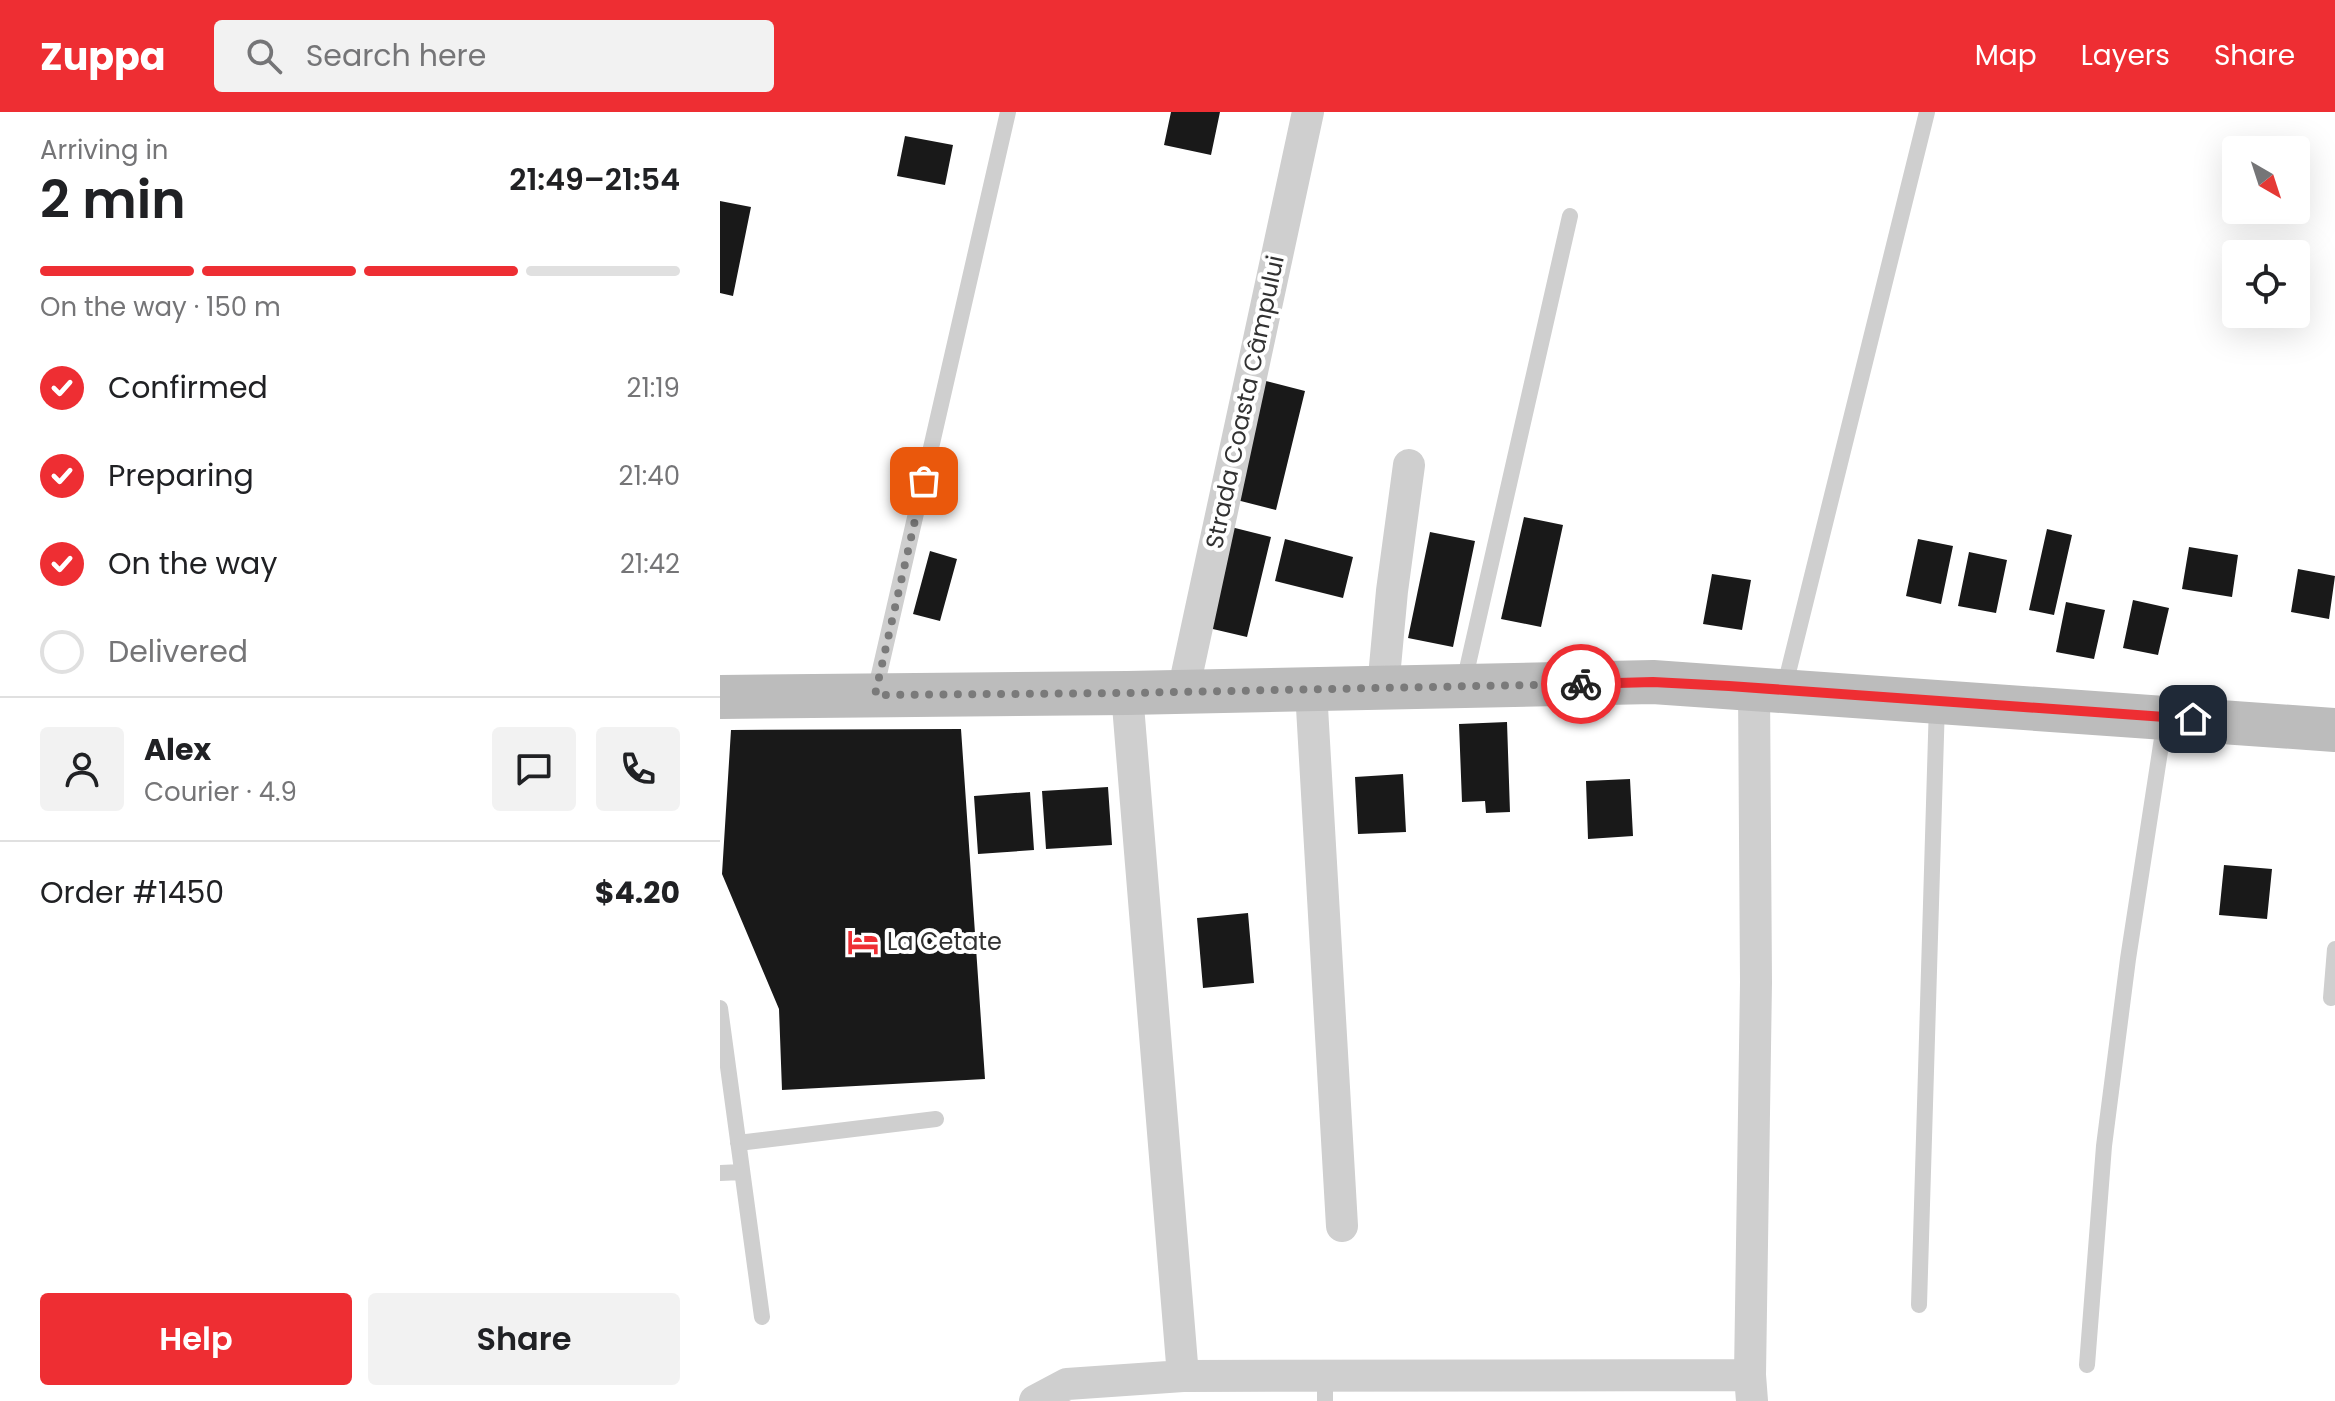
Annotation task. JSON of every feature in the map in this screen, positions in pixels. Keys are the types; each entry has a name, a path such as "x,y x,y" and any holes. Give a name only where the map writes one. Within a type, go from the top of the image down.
{"street":[{"name":"Strada Coasta Câmpului","path":"1183,692 1308,112"},
{"path":"1383,688 1409,465"},
{"path":"720,697 1127,693 1653,682 2335,730"},
{"path":"1035,1401 1067,1384 1172,1381 1325,1388 1751,1388 1756,982 1769,689"},
{"path":"1311,690 1342,1226"},
{"path":"1127,693 1172,1381"}],"lane":[{"path":"875,695 1008,112"},
{"path":"1769,689 1927,112"},
{"path":"1463,686 1570,216"},
{"path":"1919,1305 1937,701"},
{"path":"2087,1365 2104,1146 2132,930 2165,717"},
{"path":"2331,998 2335,949"},
{"path":"720,1008 762,1317"},
{"path":"738,1143 936,1119"},
{"path":"720,1173 742,1172"}],"building":[{"path":"1171,112 1220,112 1211,155 1164,145"},
{"path":"905,136 953,145 945,185 897,176"},
{"path":"720,201 751,207 733,296 720,293"},
{"path":"1258,379 1305,391 1276,510 1229,498"},
{"path":"1524,517 1563,525 1541,627 1501,619"},
{"path":"1223,525 1271,537 1247,637 1200,626"},
{"path":"2047,529 2072,535 2054,615 2029,610"},
{"path":"1430,532 1475,541 1453,647 1408,638"},
{"path":"1285,539 1353,557 1343,598 1275,581"},
{"path":"1918,539 1953,546 1941,604 1906,596"},
{"path":"2189,547 2238,555 2232,597 2182,589"},
{"path":"930,551 957,559 940,621 913,614"},
{"path":"1969,552 2007,560 1996,613 1958,606"},
{"path":"2298,569 2335,576 2329,619 2291,612"},
{"path":"1712,574 1751,580 1742,630 1703,624"},
{"path":"2133,600 2169,608 2158,655 2123,648"},
{"path":"2066,602 2105,610 2094,659 2056,652"},
{"path":"1507,722 1510,812 1486,813 1485,801 1462,802 1459,724"},
{"name":"La Cetate","path":"961,729 985,1079 782,1090 779,1009 722,874 731,730"},
{"path":"1403,774 1406,832 1358,834 1355,777"},
{"path":"1630,779 1633,836 1588,839 1586,781"},
{"path":"1108,787 1112,845 1046,849 1042,791"},
{"path":"1030,792 1034,850 978,854 974,796"},
{"path":"2224,865 2272,869 2267,919 2219,915"},
{"path":"1248,913 1254,983 1203,988 1197,918"}],"way so far":[{"path":"924,481 875,695 1581,684"}],"place":[{"name":"La Cetate","path":"863,942"}],"route":[{"path":"1581,684 1653,682 1729,686 2193,719"}]}
